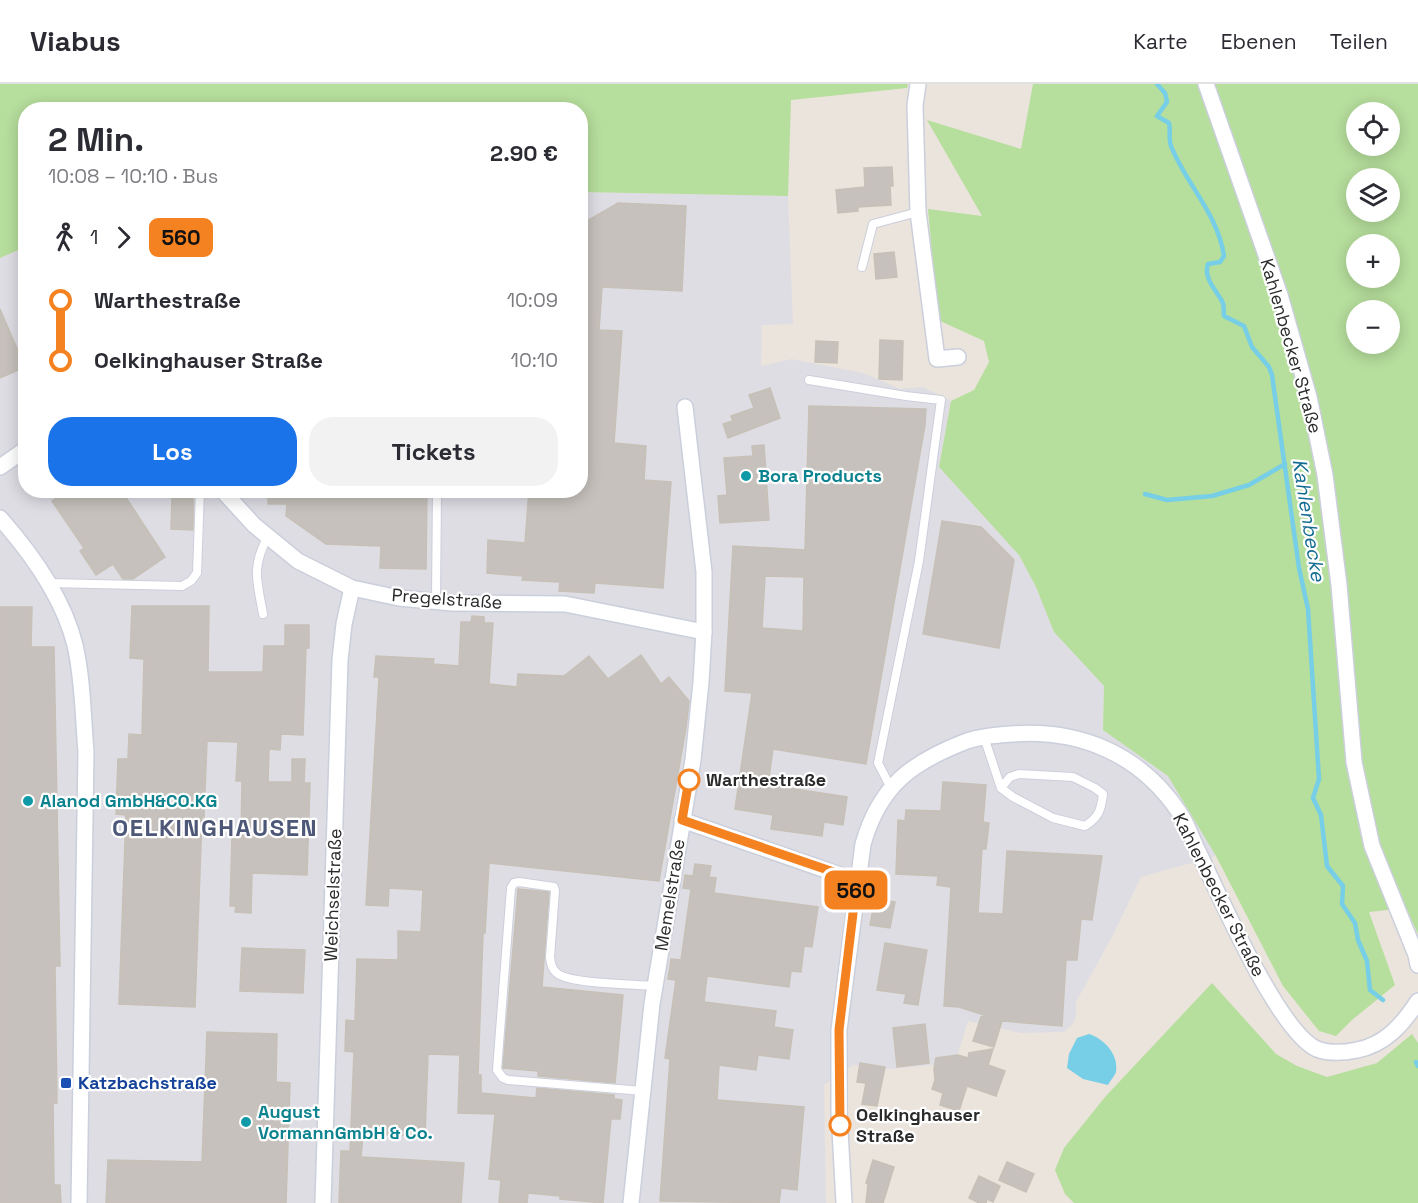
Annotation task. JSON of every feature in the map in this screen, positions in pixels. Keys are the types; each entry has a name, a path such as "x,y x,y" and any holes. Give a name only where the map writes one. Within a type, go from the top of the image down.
{"street":[{"path":"918,84 915,105 918,212 937,359 958,357"},
{"name":"Kahlenbecker Straße","path":"1206,84 1280,295 1309,397 1325,475 1339,585 1354,762 1372,846 1418,965"},
{"name":"Memelstraße","path":"631,1203 655,986 693,760 701,682 704,572 685,407"},
{"path":"0,467 18,455"},
{"name":"Pregelstraße","path":"229,498 239,510 298,561 352,588 399,598 436,601 565,604 704,632"},
{"path":"0,518 23,543 49,583 62,609 75,645 80,684 86,752 79,1203"},
{"name":"Weichselstraße","path":"323,1203 340,660 344,624 352,588"},
{"name":"Kahlenbecker Straße","path":"844,1203 839,1112 839,1030 863,844 869,822 883,797 891,788 919,763 969,741 984,737 1043,733 1089,742 1118,754 1150,778 1180,813 1255,968 1275,1002 1293,1028 1315,1048 1338,1054 1363,1049 1382,1041 1396,1031 1418,1001"},
{"path":"682,820 857,880"}],"lane":[{"path":"862,267 873,224 918,212"},
{"path":"809,380 941,400 919,561 878,763 891,788"},
{"path":"49,583 182,586 191,581 197,573 200,498"},
{"path":"436,601 437,498"},
{"path":"263,614 255,570 259,552 268,536"},
{"path":"984,737 1001,788 1053,818 1085,826 1095,820 1101,807 1103,794 1073,777 1019,774 1011,777 1001,788"},
{"path":"643,1091 508,1080 497,1070 511,888 514,883 554,887 550,957 552,968 560,976 584,981 655,986"}],"shaded area":[{"path":"588,192 788,196 793,324 762,325 761,366 792,359 863,373 900,389 923,387 951,401 939,467 1019,555 1036,587 1054,632 1104,686 1103,730 1168,776 1216,856 1141,877 1113,935 1076,1002 1076,1016 1072,1025 1064,1032 1021,1033 968,1021 955,1063 890,1069 853,1065 824,1085 826,1203 0,1203 0,258 18,250 18,498 588,498"}],"green space":[{"path":"0,84 908,84 907,88 791,100 788,196 588,192 588,102 18,102 18,250 0,258"},
{"path":"1033,84 1418,84 1418,934 1406,908 1369,912 1395,985 1336,1036 1319,1031 1283,986 1216,856 1168,776 1103,730 1104,686 1054,632 1036,587 1019,555 939,467 951,401 974,390 989,362 984,341 938,320 928,209 982,216 927,120 1021,149"},
{"path":"1212,983 1276,1054 1297,1066 1327,1077 1377,1063 1412,1034 1418,1043 1418,1203 1074,1203 1065,1194 1055,1170 1064,1148 1105,1097"}],"water":[{"path":"1089,1034 1105,1043 1113,1053 1116,1072 1108,1085 1083,1079 1067,1068 1069,1054 1077,1038"}],"building":[{"path":"892,167 891,205 858,207 858,211 838,213 836,190 865,187 864,168"},
{"path":"618,203 686,206 682,291 602,287 599,330 622,331 614,443 646,446 644,480 671,482 663,588 595,583 594,593 559,591 560,582 522,580 523,576 487,573 488,540 525,543 528,498 588,498 588,220"},
{"path":"894,252 897,277 876,279 874,254"},
{"path":"0,309 18,351 18,370 0,378"},
{"path":"880,340 903,341 902,380 879,379"},
{"path":"816,341 838,342 837,363 815,362"},
{"path":"770,388 780,418 728,438 723,424 733,421 731,416 754,408 749,395"},
{"path":"809,406 926,409 866,764 773,749 768,785 847,797 843,825 824,822 822,836 771,829 773,815 735,809 752,693 725,691 733,546 805,550","holes":["765,576 804,577 803,631 762,628"]},
{"name":"Bora Products","path":"764,445 769,520 720,523 718,496 727,495 724,458 753,456 752,446"},
{"path":"57,498 126,498 165,557 133,579 123,579 113,564 96,575 80,551 84,548 52,501"},
{"path":"172,498 193,499 193,530 171,529"},
{"path":"268,498 427,498 426,569 380,568 381,546 326,544 286,516 287,504 268,504"},
{"path":"942,521 981,527 1014,560 999,648 923,634"},
{"path":"132,606 209,606 208,672 263,672 264,646 285,646 285,625 309,625 303,735 281,734 280,750 269,749 268,782 292,782 292,759 305,759 304,783 310,783 307,875 252,873 251,913 235,912 236,906 230,906 232,837 241,837 242,781 236,781 238,742 207,741 195,1007 119,1004 126,815 116,814 118,759 128,759 129,734 142,735 144,659 130,658"},
{"path":"0,607 32,607 31,647 54,647 60,966 55,966 57,1103 53,1103 54,1185 60,1185 61,1203 0,1203"},
{"path":"472,616 484,617 484,623 493,623 489,684 517,687 518,674 564,676 589,656 608,679 641,655 661,684 669,677 689,701 659,881 489,863 485,933 483,933 478,1075 481,1075 481,1093 536,1098 537,1088 614,1095 614,1099 622,1100 620,1119 611,1119 603,1203 528,1193 527,1203 499,1203 501,1180 489,1179 495,1114 458,1113 460,1055 428,1054 425,1136 363,1134 361,1157 464,1163 461,1203 339,1203 341,1151 350,1151 354,1052 345,1051 346,1020 355,1021 357,959 398,960 398,931 421,932 423,890 389,888 388,906 366,905 379,677 374,677 376,656 434,659 433,664 459,666 461,622 471,622"},
{"path":"943,782 986,785 983,822 989,823 986,849 982,849 978,913 1003,914 1007,851 1102,856 1092,920 1081,919 1077,960 1066,960 1062,1026 1002,1021 994,1047 973,1041 981,1017 987,1016 959,1007 944,1006 951,887 937,885 938,876 896,874 898,820 905,821 906,810 941,811"},
{"path":"695,864 711,866 709,877 716,878 714,893 818,907 812,947 804,946 801,972 791,971 789,987 707,976 704,1002 776,1011 774,1027 793,1030 789,1059 758,1055 756,1070 719,1065 717,1100 804,1107 797,1190 781,1188 779,1203 660,1201 670,1059 665,1058 676,980 668,979 671,959 681,960 691,889 683,888 685,875 693,876"},
{"path":"518,889 549,892 542,987 623,995 615,1083 538,1076 538,1071 503,1068"},
{"path":"875,898 895,902 890,928 870,925"},
{"path":"885,943 927,950 918,1005 904,1003 906,994 877,990"},
{"path":"242,948 305,950 303,993 240,991"},
{"path":"925,1024 929,1063 897,1067 893,1028"},
{"name":"August VormannGmbH & Co.","path":"207,1032 277,1034 276,1082 290,1083 286,1203 106,1203 108,1160 202,1162"},
{"path":"993,1049 988,1065 1005,1071 996,1096 967,1086 959,1111 940,1105 943,1093 932,1089 935,1080 936,1058 958,1055 968,1058 969,1053"},
{"path":"860,1063 885,1067 877,1106 862,1104 866,1083 857,1082"},
{"path":"873,1160 894,1167 883,1203 866,1203 868,1184 866,1183"},
{"path":"1007,1162 1034,1174 1026,1192 999,1180"},
{"path":"979,1176 1000,1186 993,1202 987,1199 986,1203 979,1203 969,1198"}],"waterway":[{"name":"Kahlenbecke","path":"1157,84 1165,93 1167,102 1157,116 1169,123 1171,146 1177,160 1209,213 1221,241 1224,256 1220,262 1208,264 1207,274 1223,303 1224,316 1244,326 1252,347 1269,367 1272,375 1299,568 1308,609 1319,779 1313,798 1321,815 1327,866 1343,886 1342,904 1355,923 1358,940 1367,961 1370,990 1383,1000"},
{"path":"1145,494 1167,500 1212,496 1249,485 1285,464"},
{"name":"Kahlenbecke","path":"1416,1062 1418,1066"}],"bus line":[{"name":"560","path":"689,780 682,820 857,880 839,1030 840,1125"}],"place":[{"name":"Bora Products","path":"746,476"},
{"name":"Warthestraße","path":"689,780"},
{"name":"Alanod GmbH&CO.KG","path":"28,801"},
{"name":"Katzbachstraße","path":"66,1083"},
{"name":"August VormannGmbH & Co.","path":"246,1122"},
{"name":"Oelkinghauser Straße","path":"840,1125"}],"district":[{"name":"OELKINGHAUSEN","path":"215,828"}]}
